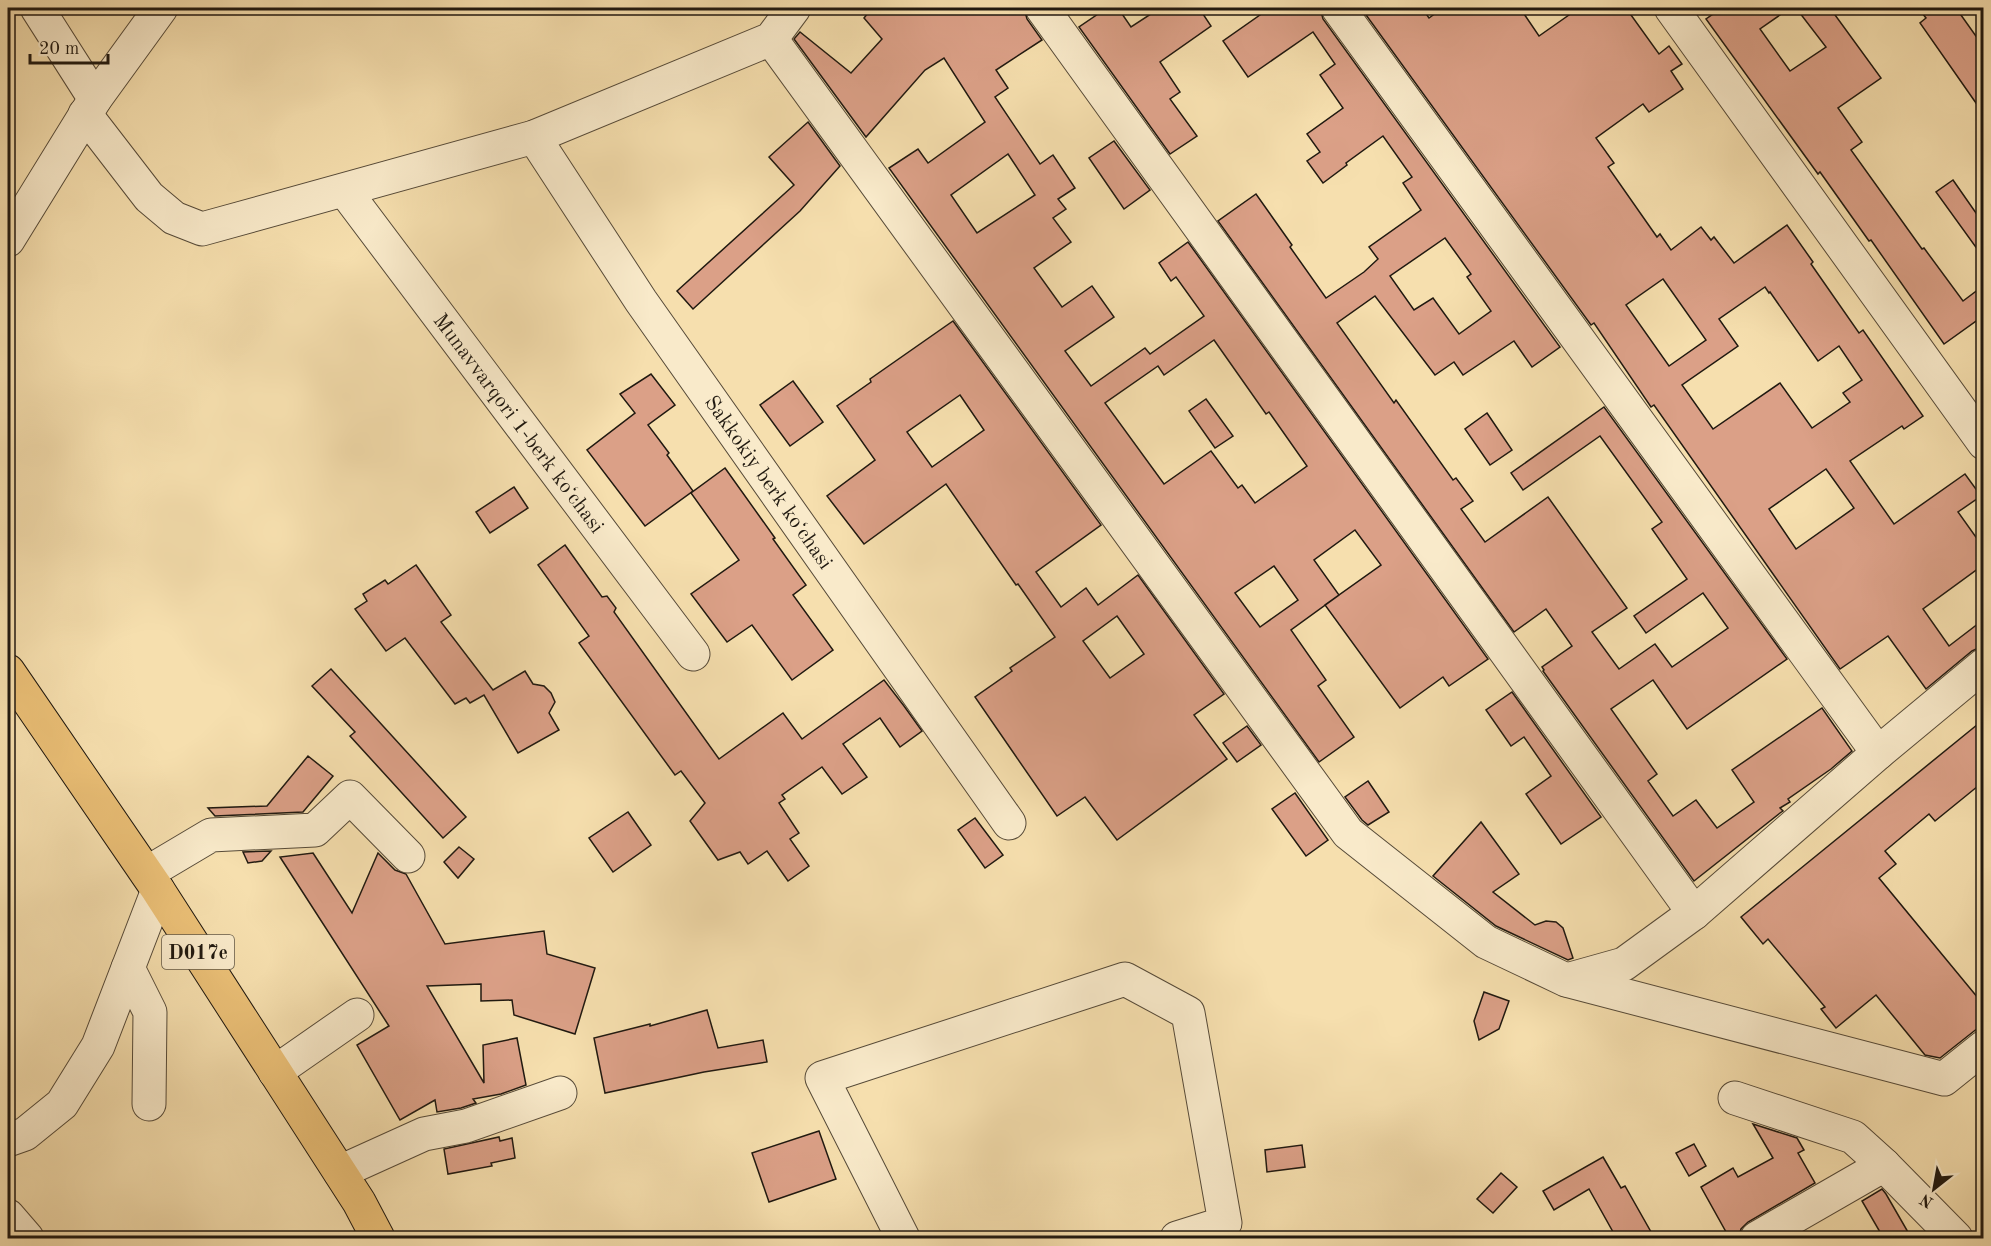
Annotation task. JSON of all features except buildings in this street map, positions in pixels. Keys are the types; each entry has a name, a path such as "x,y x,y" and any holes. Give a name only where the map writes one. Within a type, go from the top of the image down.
{"main road":[{"name":"D017e","path":"8,672 152,882 340,1172 378,1239"}],"street":[{"path":"38,8 90,106 149,197 174,218 202,229 534,137 771,39 795,8"},
{"path":"8,240 90,106 161,8"},
{"path":"1042,8 1694,913"},
{"path":"1338,8 1878,753"},
{"path":"1671,8 1983,443"},
{"path":"771,39 1348,832 1486,942 1566,980 1944,1079 1983,1047"},
{"name":"Sakkokiy berk koʻchasi","path":"534,137 641,301 1009,823"},
{"name":"Munavvarqori 1-berk koʻchasi","path":"345,191 693,654"},
{"path":"1566,980 1624,964 1694,913 1983,665"},
{"path":"8,1140 25,1134 62,1104 99,1046 129,968 152,882 211,835 315,831 350,797 408,856"},
{"path":"129,968 150,1012 149,1104"},
{"path":"903,1239 822,1078 1125,979 1188,1013 1225,1223 1177,1239"},
{"path":"275,1072 357,1015"},
{"path":"340,1172 424,1134 466,1126 560,1093"},
{"path":"1735,1098 1853,1137 1884,1165 1956,1239"},
{"path":"1756,1239 1884,1165"},
{"path":"8,1216 27,1239"}]}
